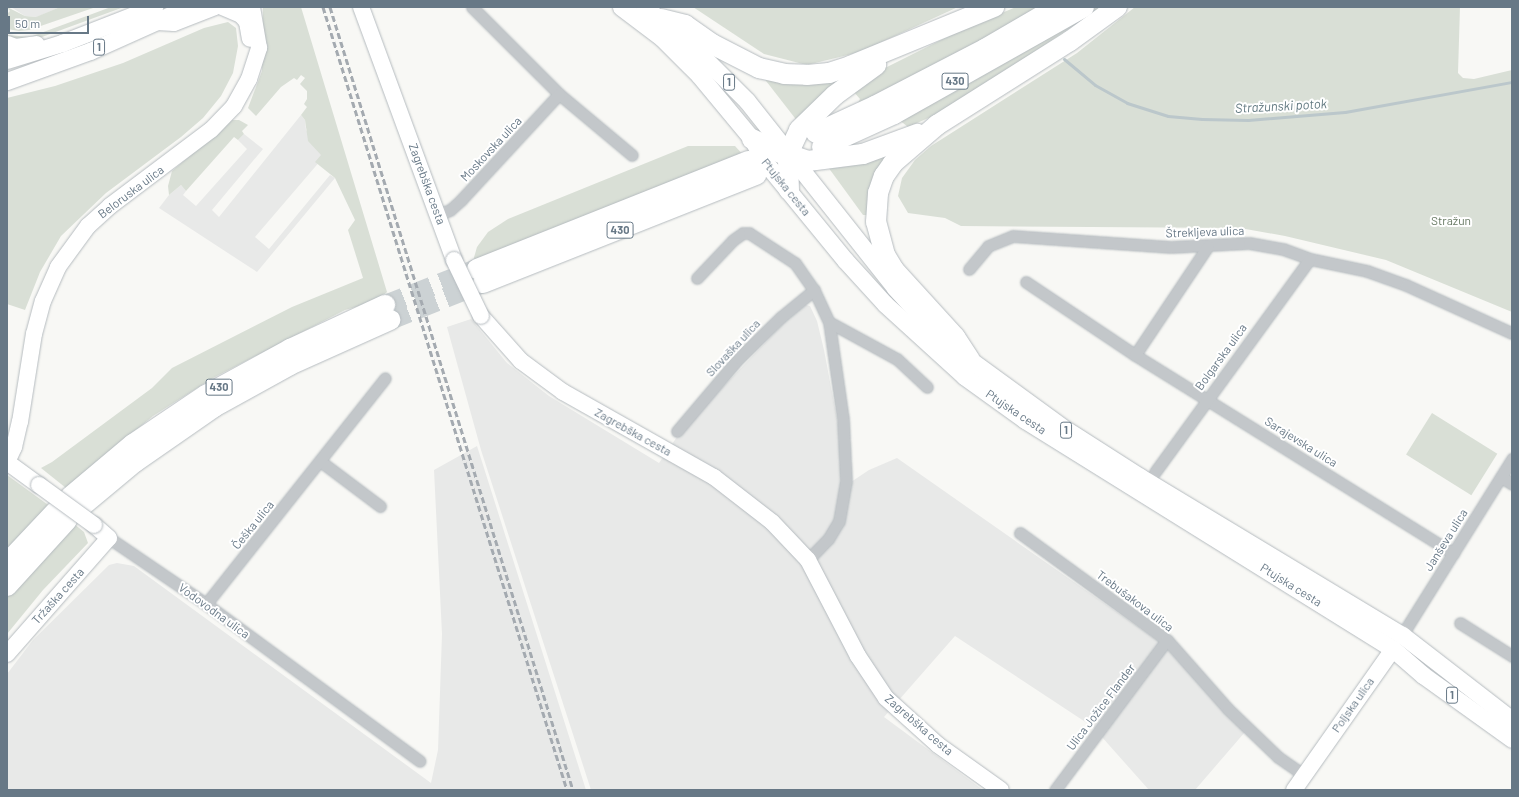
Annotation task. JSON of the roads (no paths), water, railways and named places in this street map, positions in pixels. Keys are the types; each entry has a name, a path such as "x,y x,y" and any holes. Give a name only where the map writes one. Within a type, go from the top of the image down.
{"highway":[{"path":"661,19 684,25 712,44 751,64 784,74 829,72 924,36 994,7"},
{"name":"430","path":"1057,7 985,49 875,106 819,140 894,114 1084,7"},
{"path":"970,360 955,337 894,270 879,239 876,222 878,193 884,176 893,163 937,125 1070,41 1117,7"},
{"path":"789,190 787,170 788,154 799,130 834,95 859,75 924,36"},
{"path":"752,139 781,153 808,161 863,154 937,125"},
{"name":"430","path":"480,276 752,168"},
{"name":"430","path":"76,502 133,444 206,395 290,349 388,313"},
{"path":"7,563 62,515 7,586"}],"main road":[{"name":"1","path":"7,60 155,14 188,7"},
{"name":"Ptujska cesta","path":"621,7 662,38 683,57 752,139 764,160 885,304 964,376 1025,420 1397,642 1423,675 1512,739"},
{"name":"Ptujska cesta","path":"644,7 661,19 712,63 756,111 788,154 895,288 929,325 970,360 1065,429 1397,642 1512,720"},
{"name":"1","path":"7,81 59,63 155,14"},
{"path":"7,44 15,47 49,42 62,43"}],"street":[{"path":"155,14 174,23 215,7"},
{"path":"222,7 237,12 247,22 254,58"},
{"path":"252,7 259,36 259,48 254,58"},
{"name":"Zagrebška cesta","path":"362,7 454,260 481,316 500,339 536,373 563,392 714,476 772,522 808,560 858,656 886,698 938,745 1001,790"},
{"path":"472,7 559,94 632,155"},
{"name":"Beloruska ulica","path":"7,462 14,447 20,422 34,334 43,300 58,266 88,226 110,206 201,139 234,106 249,79 254,58"},
{"name":"Moskovska ulica","path":"438,215 450,210 461,200 559,94"},
{"path":"697,278 733,240 743,233 749,232 795,263 814,290 829,322 842,412 846,481 839,521 828,539 808,560"},
{"name":"Štrekljeva ulica","path":"969,269 988,246 1013,236 1171,248 1249,243 1283,249 1310,259 1367,271 1406,285 1512,333"},
{"path":"1135,355 1208,246"},
{"name":"Bolgarska ulica","path":"1155,472 1206,398 1310,259"},
{"name":"Sarajevska ulica","path":"1026,282 1135,355 1453,553"},
{"name":"Slovaška ulica","path":"677,431 739,358 781,317 814,290"},
{"path":"829,322 856,335 897,359 927,387"},
{"name":"Češka ulica","path":"206,604 385,378"},
{"name":"Janševa ulica","path":"1397,642 1512,459"},
{"path":"320,461 380,506"},
{"name":"Vodovodna ulica","path":"7,462 94,525 109,538 206,604 420,760"},
{"path":"1501,477 1512,484"},
{"name":"Trebušakova ulica","path":"1020,533 1167,640 1239,720 1278,758 1304,775"},
{"name":"Tržaška cesta","path":"7,654 109,538"},
{"path":"1460,623 1512,656"},
{"name":"Ulica Jožice Flander","path":"1055,790 1167,640"},
{"name":"Poljska ulica","path":"1294,790 1397,642"}],"waterway":[{"name":"Stražunski potok","path":"1064,59 1095,85 1127,103 1168,116 1202,119 1248,120 1345,112 1512,82"}],"tunnel":[{"path":"385,305 477,269"},
{"path":"390,320 483,283"}],"railway":[{"path":"323,7 567,790"},
{"path":"330,7 573,790"}],"park label":[{"name":"Stražun","path":"1451,221"}]}
